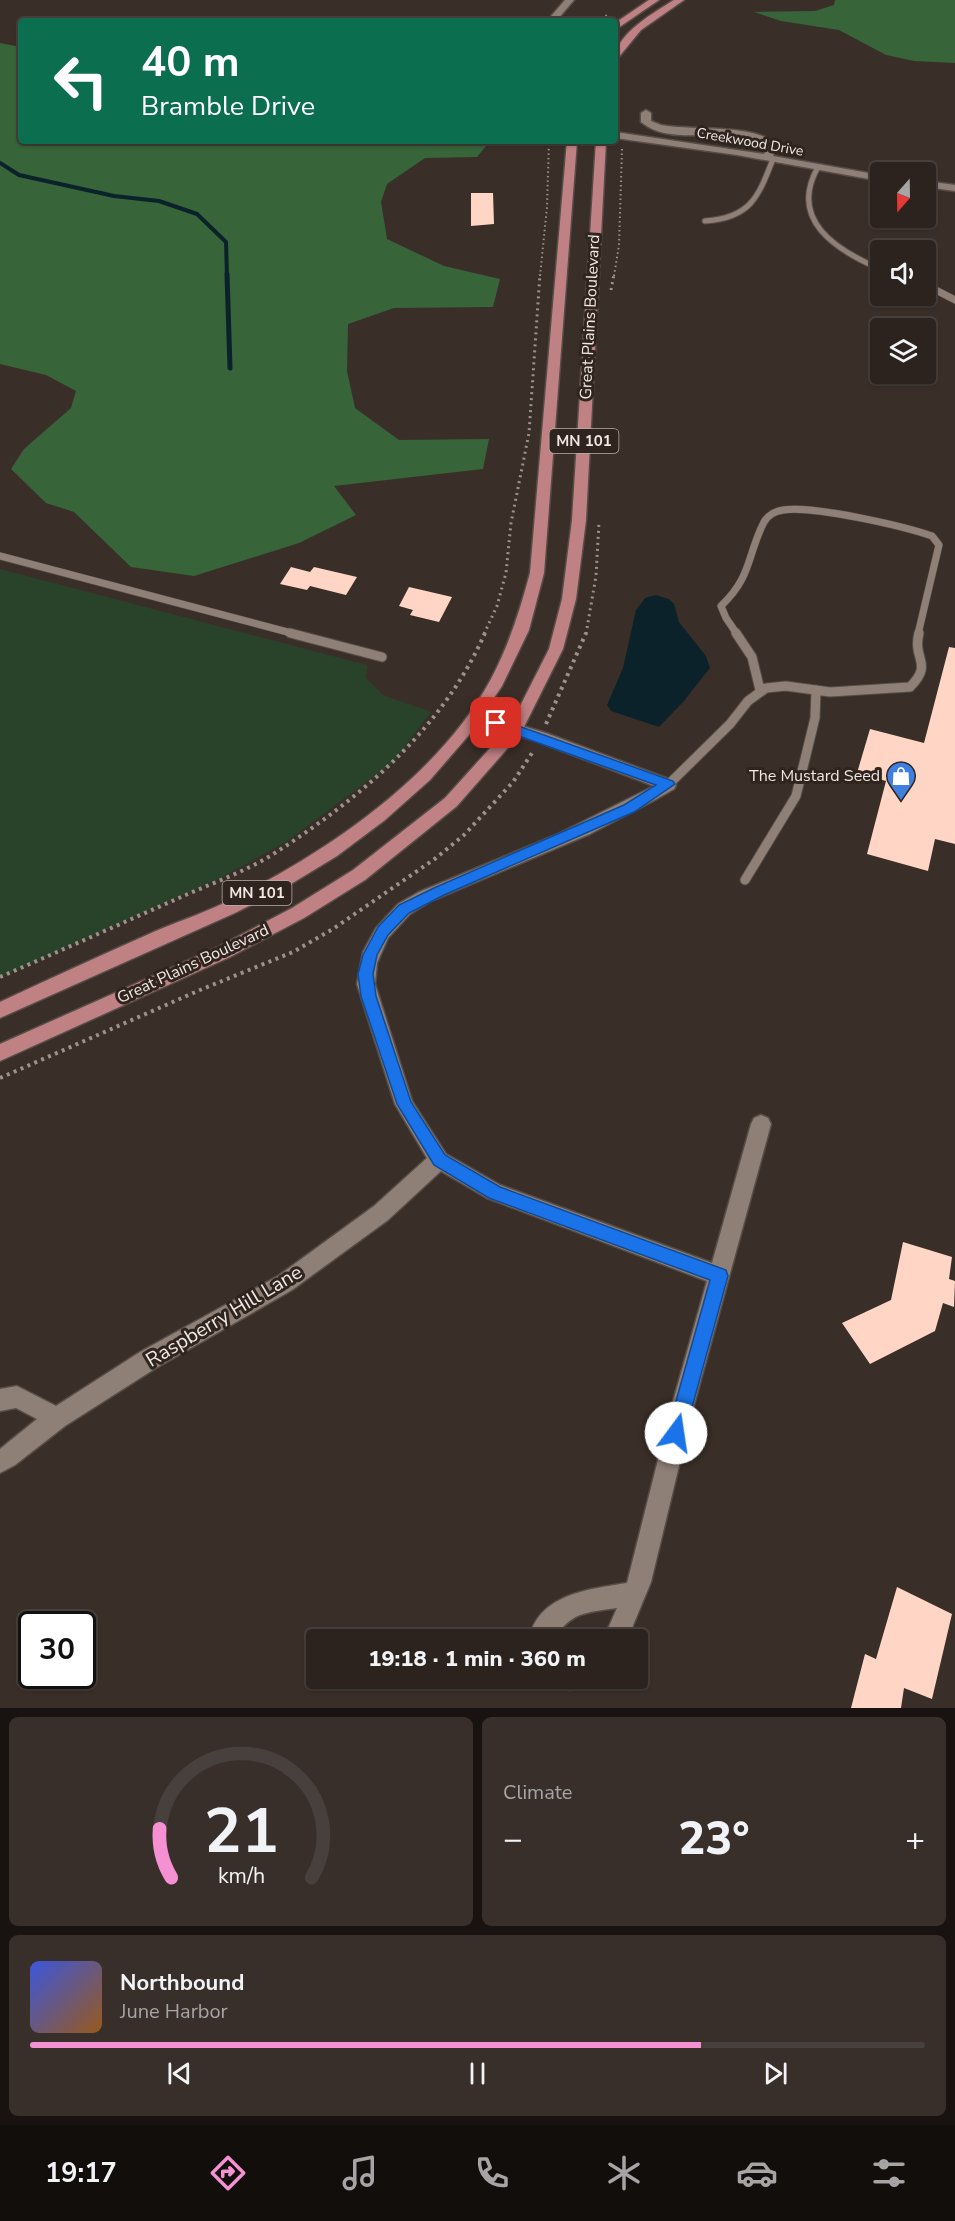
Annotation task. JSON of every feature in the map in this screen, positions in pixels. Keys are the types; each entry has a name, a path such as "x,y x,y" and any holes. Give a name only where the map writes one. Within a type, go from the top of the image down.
{"main road":[{"path":"618,25 655,0"},
{"path":"618,52 638,28 680,0"},
{"name":"Great Plains Boulevard","path":"0,1010 230,908 308,864 395,801 442,757 476,717 498,684 530,609 537,573 572,144"},
{"name":"Great Plains Boulevard","path":"0,1053 224,952 322,899 365,871 451,802 516,729 556,649 574,573 580,508 601,144"}],"street":[{"path":"554,18 570,0"},
{"path":"646,113 646,121 655,127 703,134 762,137 772,145 770,158"},
{"name":"Creekwood Drive","path":"619,135 870,176"},
{"path":"936,185 955,188"},
{"path":"476,717 541,737 668,784"},
{"path":"668,784 629,809 414,903 395,917 378,939 370,955 365,974 369,996 404,1104 439,1160 494,1192 720,1276"},
{"path":"620,1629 639,1582 681,1412 761,1124"},
{"name":"Raspberry Hill Lane","path":"0,1462 18,1451 57,1418 148,1360 285,1283 381,1213 439,1160"},
{"path":"0,1400 17,1397 57,1418"},
{"path":"546,1629 559,1612 581,1602 635,1593"}],"lane":[{"path":"705,221 724,221 741,215 753,203 770,158"},
{"path":"818,167 810,181 808,208 821,228 847,252 870,265"},
{"path":"936,290 955,300"},
{"path":"668,784 730,724 760,690 786,686 830,692 910,687 916,682 923,667 916,644 939,544 937,540 920,532 828,513 797,509 773,513 765,520 746,574 736,592 720,606 726,619 749,652 757,669 760,690"},
{"path":"0,556 382,657"},
{"path":"745,880 796,795 815,718 816,690"}],"path":[{"path":"610,292 619,245 619,135"},
{"path":"0,977 211,884 277,852 350,798 403,754 444,705 472,662 497,606 506,573 511,524 529,433 535,328 547,207 549,144"},
{"path":"0,1078 200,990 293,952 333,929 436,858 464,835 513,782 526,764 541,737 581,648 588,624 596,576 599,516"}],"green space":[{"path":"835,0 955,0 955,63 914,61 886,55 839,30 781,21 754,12 815,11 834,5"},
{"path":"0,43 18,46 18,144 488,144 477,157 425,158 387,184 381,202 387,239 444,266 500,279 493,307 394,308 348,324 347,371 355,408 399,440 489,439 483,469 334,486 356,515 299,543 194,576 131,567 74,512 46,503 11,469 24,449 71,408 76,391 46,375 0,364"},
{"path":"0,569 367,665 366,678 383,695 431,712 393,762 286,842 222,877 0,977"}],"water":[{"path":"656,595 669,599 674,604 679,622 706,656 710,668 684,701 659,727 611,711 607,705 623,668 636,610 645,598"}],"building":[{"path":"471,193 493,193 494,224 471,226"},
{"path":"291,567 310,572 314,567 357,577 346,595 310,586 307,590 280,584"},
{"path":"409,587 452,597 439,622 410,615 413,610 399,606"},
{"name":"The Mustard Seed","path":"949,647 955,648 955,844 935,839 928,871 867,854 886,781 857,773 870,729 924,743"},
{"path":"903,1242 952,1257 949,1279 955,1281 954,1307 943,1303 935,1331 870,1364 842,1323 891,1300"},
{"path":"897,1587 952,1614 932,1699 904,1688 901,1708 851,1708 865,1654 876,1659"}],"waterway":[{"path":"0,163 19,175 114,196 159,201 197,214 226,242 227,276"},
{"path":"227,274 230,368"}],"place":[{"name":"The Mustard Seed","path":"901,802"}],"route":[{"path":"496,723 541,737 668,784 629,809 511,862 439,891 404,909 383,931 370,955 365,974 369,996 404,1104 439,1160 494,1192 720,1276 676,1433"}]}
